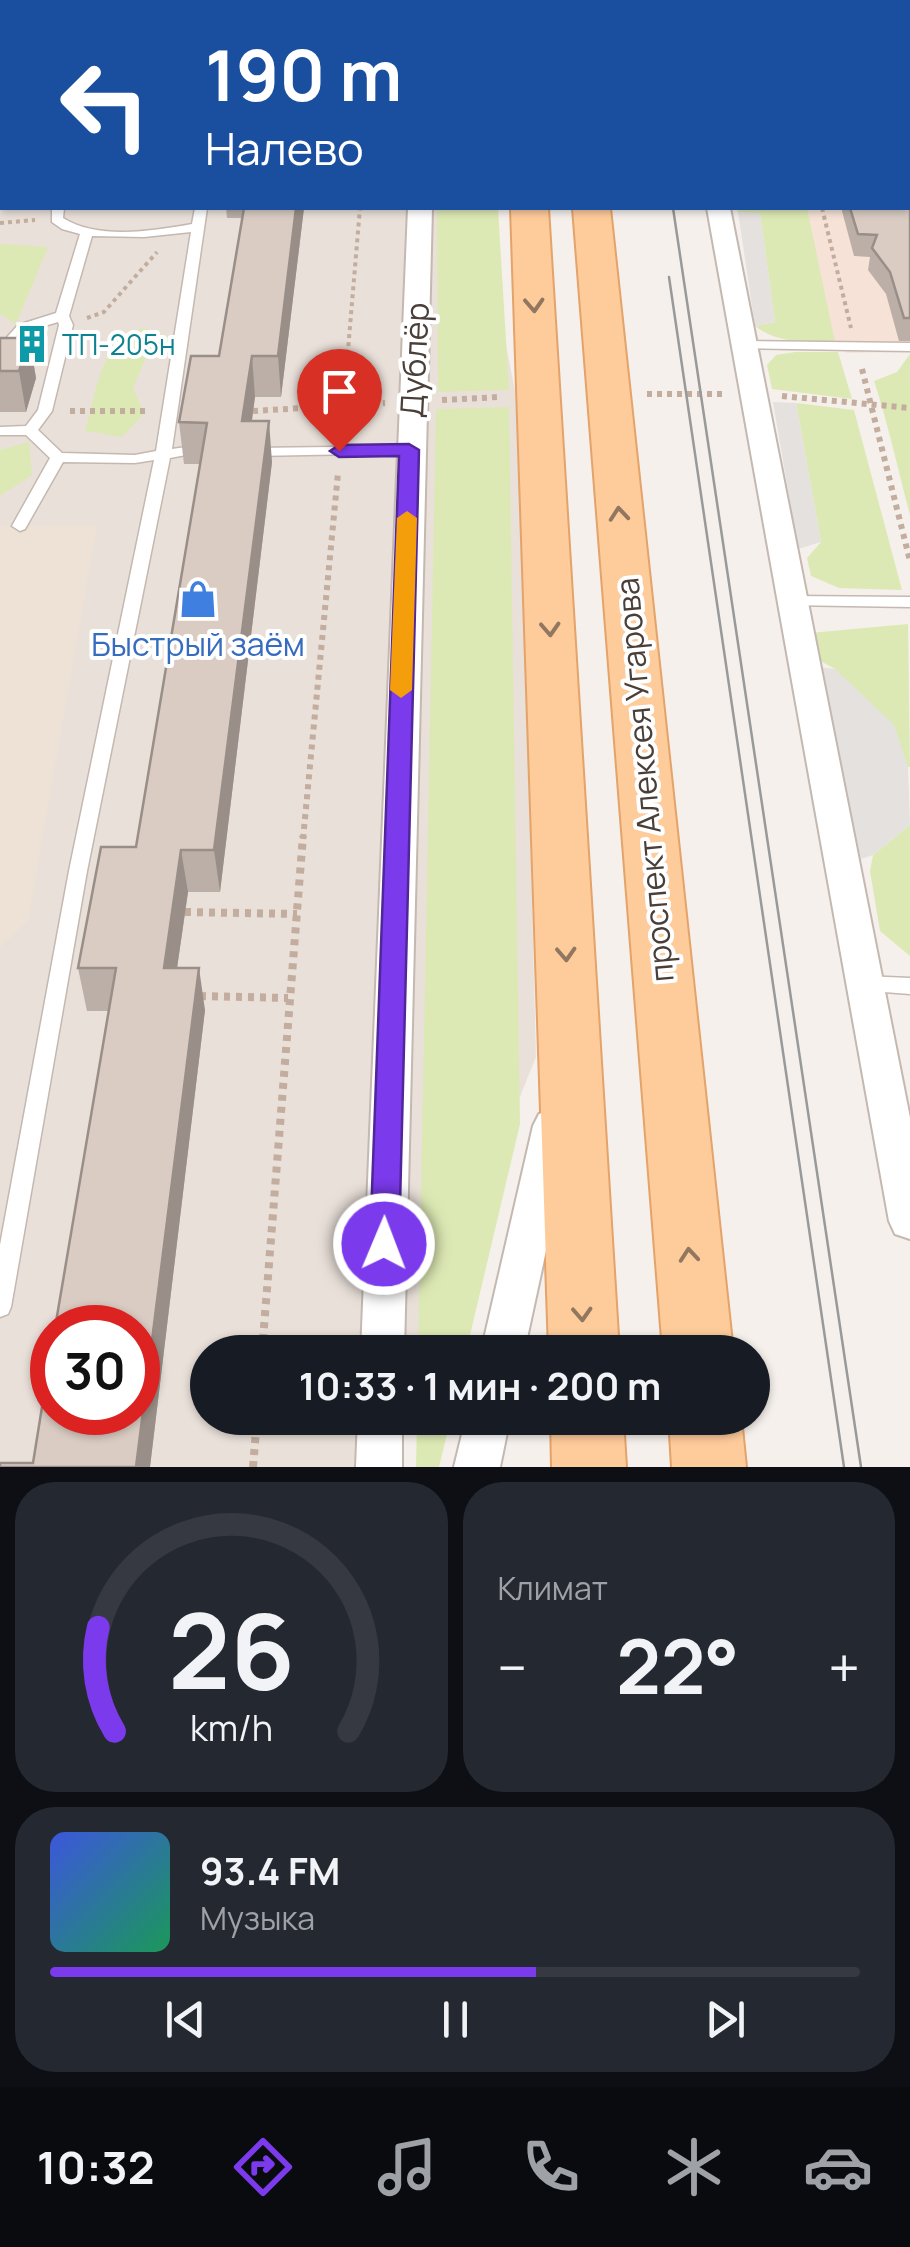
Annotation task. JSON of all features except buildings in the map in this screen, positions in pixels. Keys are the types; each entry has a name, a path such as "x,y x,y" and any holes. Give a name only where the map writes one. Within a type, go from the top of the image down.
{"main road":[{"path":"529,210 583,1335"},
{"name":"проспект Алексея Угарова","path":"591,210 696,1335"},
{"path":"588,1435 589,1467"},
{"path":"706,1435 709,1467"}],"street":[{"name":"Дублёр","path":"383,1335 420,210"},
{"path":"718,210 910,1221"},
{"path":"506,1335 570,1048"},
{"path":"379,1467 380,1435"},
{"path":"477,1467 484,1435"}],"lane":[{"path":"0,1307 78,871 164,454 200,210"},
{"path":"57,213 64,228 87,232 174,232 196,227"},
{"path":"30,430 45,411 87,232"},
{"path":"0,354 22,328 64,320"},
{"path":"743,345 910,347"},
{"path":"0,431 30,430 58,457 135,459 186,451"},
{"path":"248,452 409,450"},
{"path":"20,526 58,457"},
{"path":"792,601 910,602"},
{"path":"864,984 910,986"}],"path":[{"path":"263,1335 288,998 360,210"},
{"path":"822,210 910,560"},
{"path":"0,224 57,213"},
{"path":"64,320 104,312 174,232"},
{"path":"253,411 507,396"},
{"path":"45,411 172,410"},
{"path":"185,912 297,914"},
{"path":"192,996 288,998"},
{"path":"253,1467 256,1435"}],"shaded area":[{"path":"0,210 479,210 519,411 536,1057 424,1335 190,1335 190,1435 384,1435 371,1467 0,1467"},
{"path":"794,210 906,210 910,223 910,352 847,353 825,334"},
{"path":"738,212 760,213 775,322 755,326"},
{"path":"773,402 796,403 821,542 798,549"},
{"path":"0,526 97,526 28,921 0,948"},
{"path":"817,667 835,669 894,725 908,767 910,825 873,855 861,859"}],"green space":[{"path":"437,210 498,210 509,390 438,392"},
{"path":"807,210 835,342 783,339 755,326 775,322 760,214 738,212"},
{"path":"0,244 48,247 16,324 0,314"},
{"path":"145,328 169,337 148,352 133,388 144,414 122,437 85,431 109,354 130,333"},
{"path":"838,352 852,399 772,389 767,365 776,355"},
{"path":"910,354 910,515 874,381 897,372"},
{"path":"796,403 854,410 902,590 839,588 811,576 807,558 821,542"},
{"path":"509,407 520,1124 470,1335 418,1335 436,409"},
{"path":"29,442 32,475 0,496 0,450"},
{"path":"908,624 910,767 835,669 815,658 810,633"},
{"path":"910,825 910,956 880,931 870,871 873,855"},
{"path":"417,1435 447,1435 439,1467 416,1467"}],"tram line":[{"path":"673,210 861,1467"},
{"path":"669,277 844,1467"}],"slow traffic":[{"path":"401,690 407,518"}],"place":[{"name":"ТП-205н","path":"32,344"},
{"name":"Быстрый заём","path":"198,599"}],"route":[{"path":"339,451 409,450 384,1244"}]}
